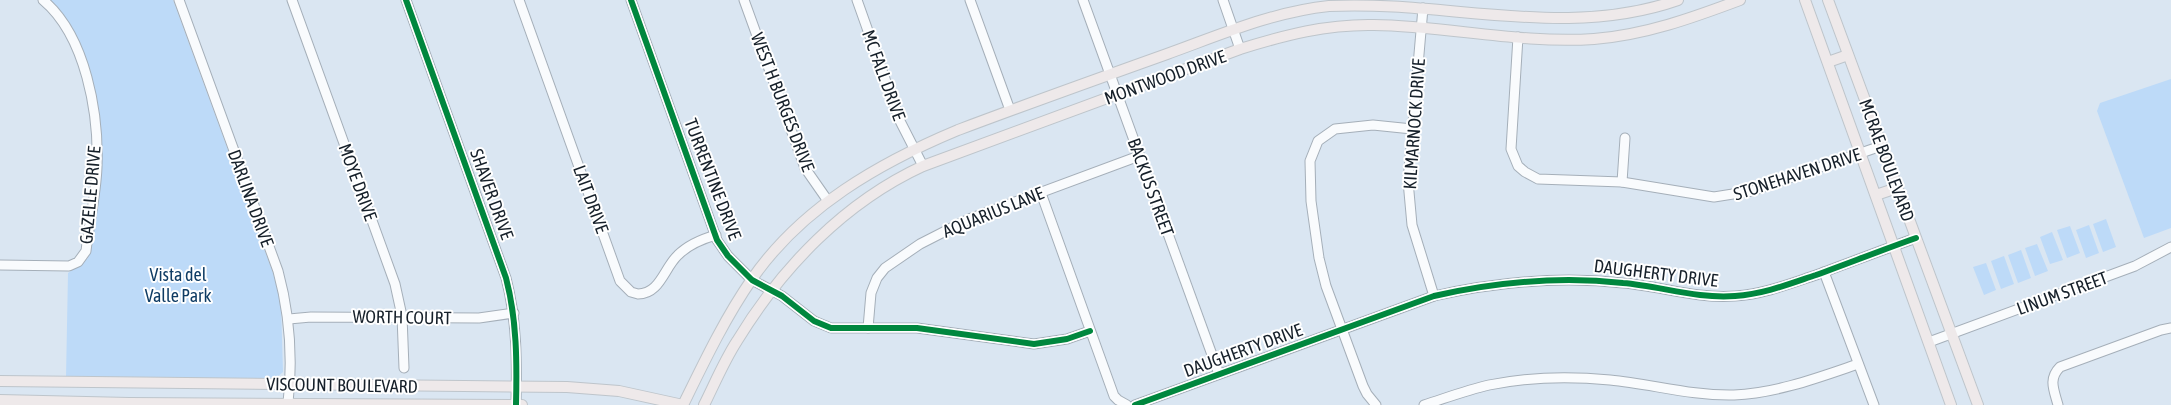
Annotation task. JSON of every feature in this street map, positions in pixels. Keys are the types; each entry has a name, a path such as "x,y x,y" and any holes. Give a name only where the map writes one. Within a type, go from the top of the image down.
{"main road":[{"name":"MONTWOOD DRIVE","path":"683,405 703,363 752,280 779,247 828,201 870,172 915,148 1010,110 1233,29 1277,15 1328,6 1379,5 1564,18 1615,15 1665,5 1678,0"},
{"name":"MONTWOOD DRIVE","path":"704,405 737,341 771,290 802,254 857,206 889,184 923,166 1240,49 1286,35 1327,28 1374,25 1518,38 1564,40 1624,35 1657,29 1714,4 1740,0"},
{"name":"MCRAE BOULEVARD","path":"1805,0 1951,405"},
{"name":"MCRAE BOULEVARD","path":"1828,0 1978,405"},
{"path":"1828,62 1848,55"},
{"path":"1876,195 1897,188"},
{"name":"VISCOUNT BOULEVARD","path":"0,381 516,386 600,389 658,398 683,405"},
{"name":"VISCOUNT BOULEVARD","path":"0,400 129,403 522,405"}],"street":[{"name":"GAZELLE DRIVE","path":"0,266 69,266 78,262 86,251 97,170 96,129 91,99 86,74 68,30 56,12 43,0"},
{"name":"DARLINA DRIVE","path":"179,0 278,271 289,319 290,384 288,403"},
{"name":"MOYE DRIVE","path":"292,0 395,284 402,316 404,368"},
{"name":"SHAVER DRIVE","path":"406,0 506,278 514,313 516,405"},
{"name":"LAIT DRIVE","path":"518,0 620,281 624,287 638,294 653,290 668,266 678,255 699,241 716,235"},
{"name":"TURRENTINE DRIVE","path":"631,0 716,235 728,256 752,280 792,302 814,321 824,326 842,329 926,329 1034,344 1067,339 1090,331"},
{"name":"WEST H BURGES DRIVE","path":"744,0 805,168 828,201"},
{"name":"MC FALL DRIVE","path":"857,0 900,121 923,166"},
{"path":"970,0 1010,110"},
{"name":"BACKUS STREET","path":"1084,0 1219,374"},
{"path":"1223,0 1240,49"},
{"name":"KILMARNOCK DRIVE","path":"1422,8 1408,181 1409,203 1417,246 1434,296"},
{"name":"STONEHAVEN DRIVE","path":"1518,38 1510,140 1511,149 1518,166 1532,177 1544,180 1622,182 1700,196 1724,197 1752,191 1881,146"},
{"path":"1376,405 1366,394 1326,286 1314,230 1310,178 1312,152 1318,141 1335,129 1373,125 1412,129"},
{"path":"1622,182 1625,138"},
{"name":"AQUARIUS LANE","path":"868,328 872,287 885,268 920,244 949,228 989,211 1139,156"},
{"path":"1041,193 1114,396 1127,405"},
{"name":"DAUGHERTY DRIVE","path":"1134,405 1434,296 1495,284 1565,279 1640,284 1706,296 1736,296 1778,288 1916,238"},
{"name":"LINUM STREET","path":"1929,342 2143,262 2171,247"},
{"path":"1824,272 1874,405"},
{"name":"WORTH COURT","path":"289,319 402,316 479,318 514,313"},
{"path":"2058,405 2052,377 2060,366 2171,328"},
{"path":"1424,405 1488,385 1550,378 1612,380 1675,392 1737,394 1795,385 1858,364"}],"green space":[{"name":"Vista del Valle Park","path":"50,0 173,0 273,273 281,304 283,372 274,380 66,377 68,273 88,258 101,170 91,76 72,27"},
{"path":"2171,79 2171,228 2144,238 2097,111 2100,103"},
{"path":"2106,219 2116,247 2103,252 2093,224"},
{"path":"2089,225 2099,253 2086,258 2076,230"},
{"path":"2070,226 2080,253 2067,258 2057,230"},
{"path":"2052,232 2063,260 2050,264 2040,237"},
{"path":"2037,244 2048,271 2035,276 2025,248"},
{"path":"2021,250 2031,278 2018,283 2008,255"},
{"path":"2004,256 2014,284 2001,289 1991,261"},
{"path":"1986,263 1996,290 1984,295 1973,267"}],"cycle path":[{"path":"406,0 506,278 514,325 516,405"},
{"path":"631,0 717,240 728,256 752,280 782,296 814,321 831,328 917,328 1034,344 1067,339 1090,331"},
{"path":"1135,405 1434,296 1457,291 1504,284 1575,280 1637,285 1707,296 1746,295 1796,282 1916,238"}]}
